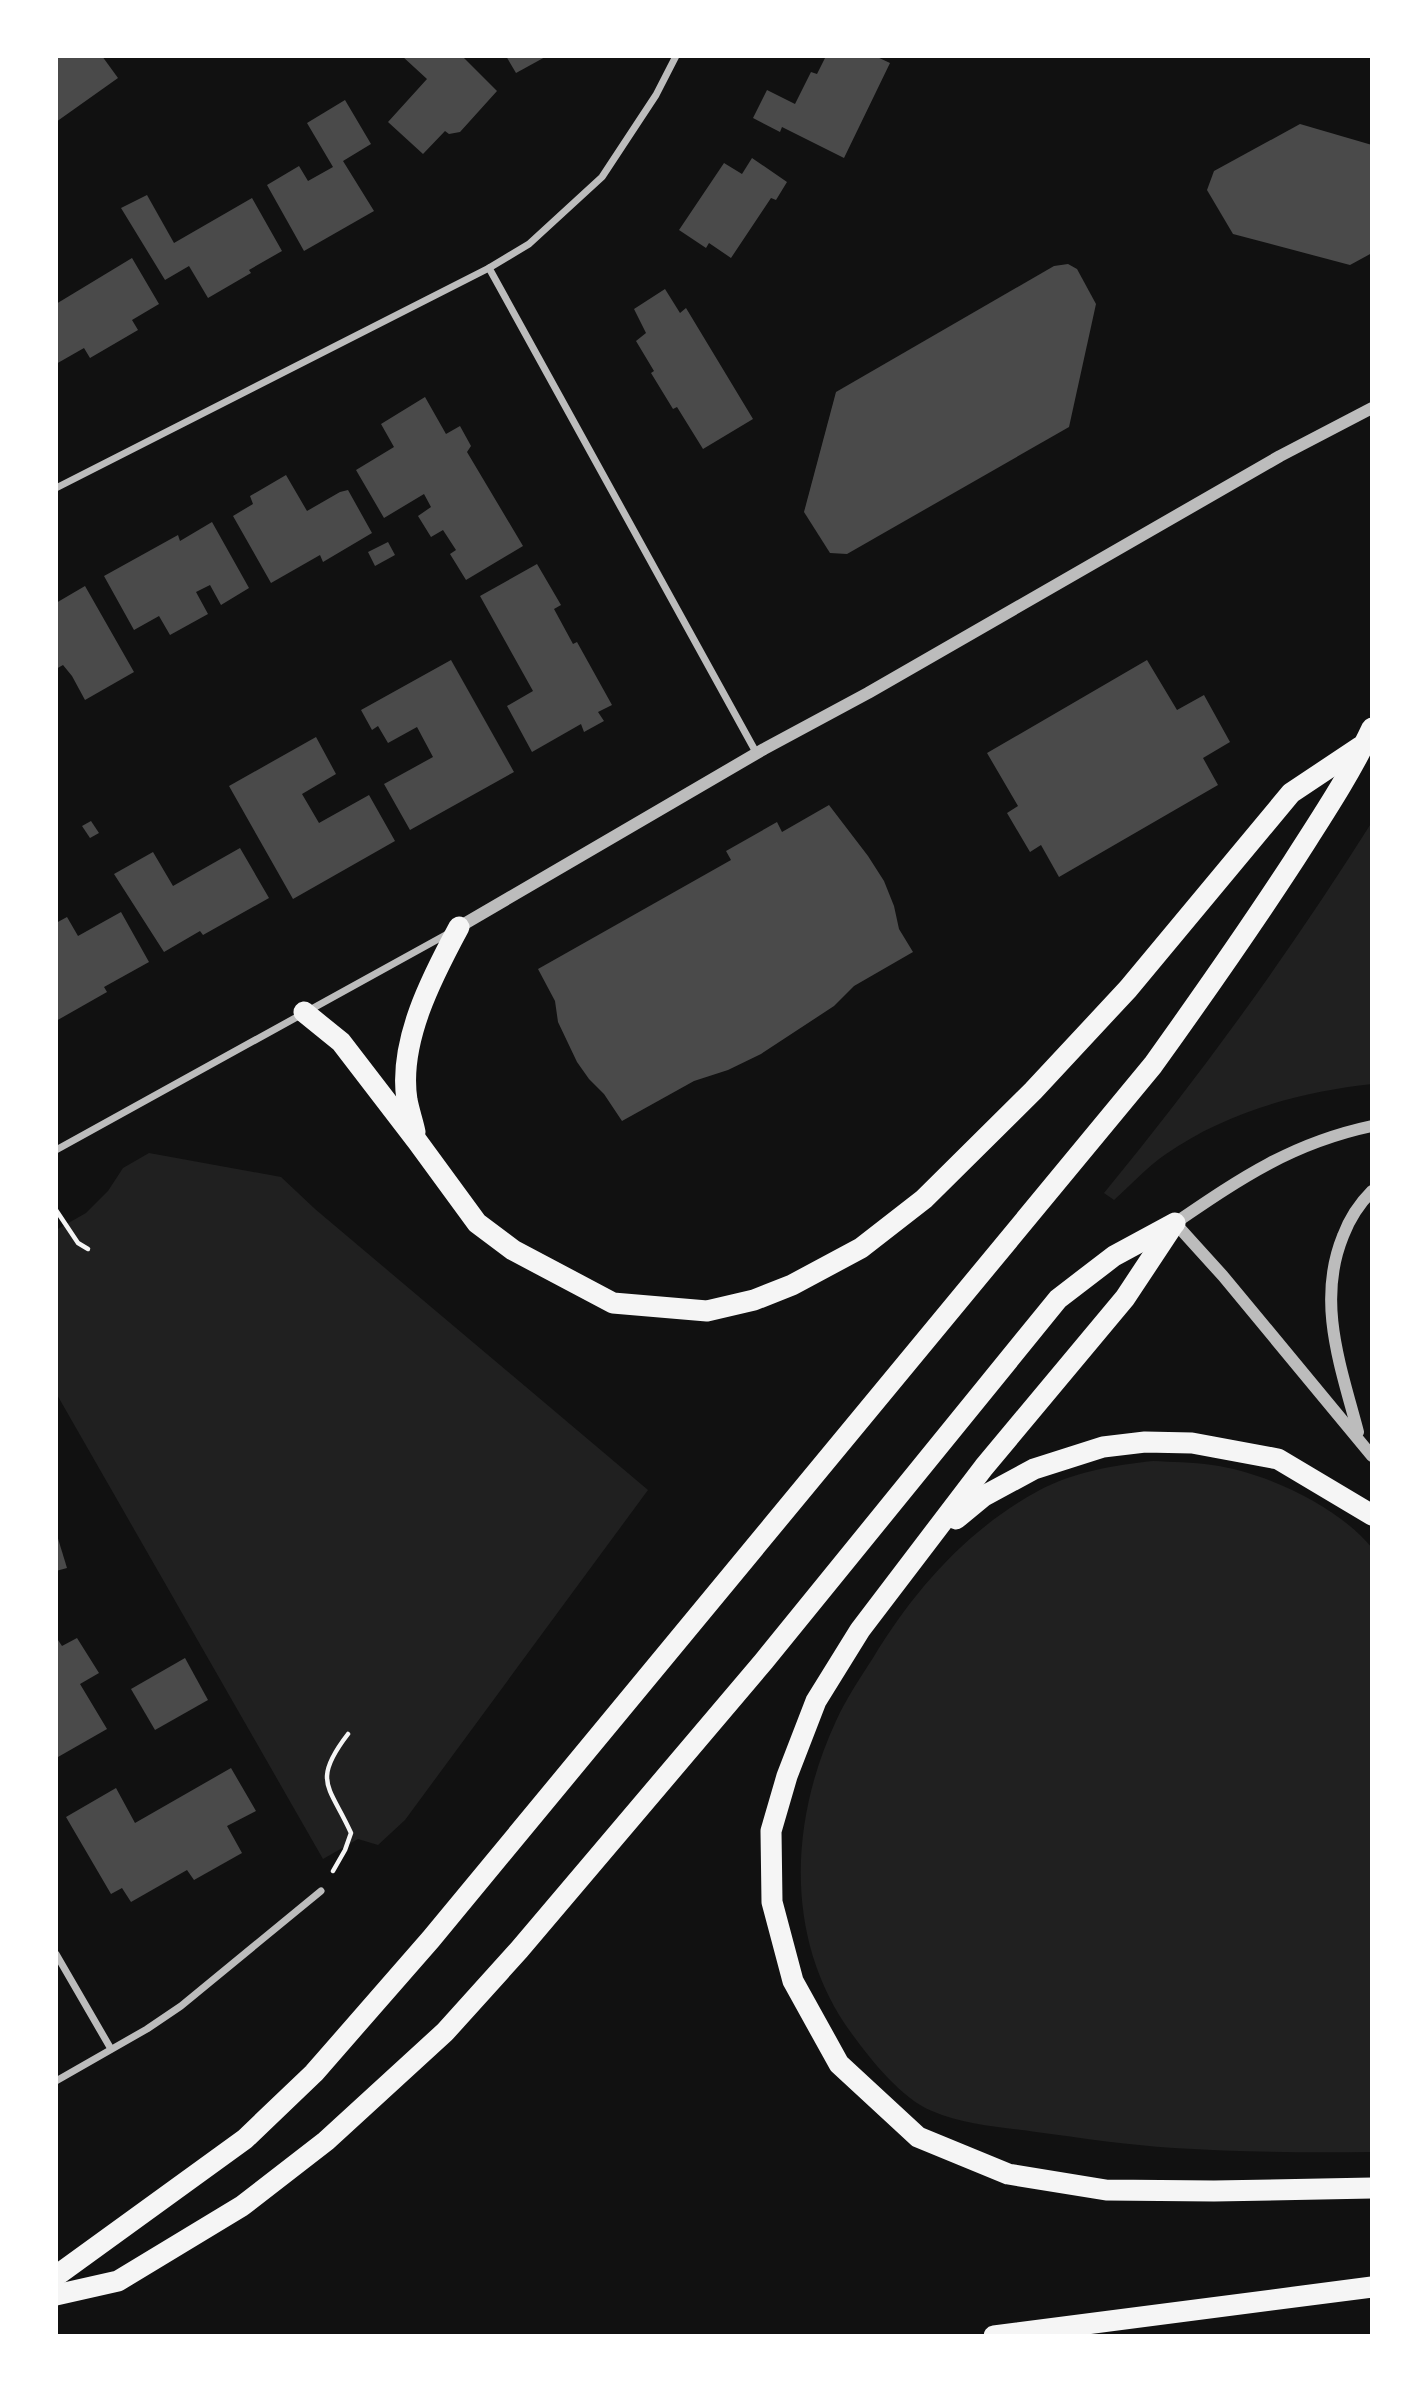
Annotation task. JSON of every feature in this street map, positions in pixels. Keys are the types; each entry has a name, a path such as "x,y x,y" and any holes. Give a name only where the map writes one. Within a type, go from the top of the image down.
{"highway":[{"path":"303,1012 341,1042 477,1223 513,1250 613,1303 707,1311 754,1300 792,1285 862,1248 924,1199 1033,1091 1128,989 1291,793 1368,736"},
{"path":"56,2276 246,2139 314,2073 431,1939 1153,1065 1224,967 1276,888 1329,806 1368,736"},
{"path":"417,1141 407,1100 407,1059 433,976 459,927"},
{"path":"1175,1223 1125,1298 984,1467 860,1630 816,1701 787,1776 771,1831 772,1902 793,1981 839,2064 918,2137 1008,2174 1106,2190 1372,2189"},
{"path":"56,2295 118,2281 242,2206 326,2141 420,2056 519,1950 755,1672 1058,1299 1114,1256 1175,1223"},
{"path":"928,1543 984,1496 1034,1469 1103,1447 1145,1442 1192,1443 1278,1459 1372,1515"},
{"path":"993,2336 1362,2288"}],"street":[{"path":"56,488 489,268 529,244 602,177 656,95 676,56"},
{"path":"489,268 757,754"},
{"path":"56,1150 459,927 1280,456 1372,408"},
{"path":"1372,1126 1323,1139 1266,1163 1175,1223 1372,1456"},
{"path":"1359,1440 1334,1343 1329,1293 1332,1268 1348,1222 1372,1191"},
{"path":"56,2081 181,2006 321,1891"},
{"path":"56,1954 111,2049"}],"path":[{"path":"56,1210 78,1243 89,1249"},
{"path":"321,1891 345,1850 351,1833 330,1795 325,1776 333,1754 348,1734"}],"shaded area":[{"path":"1372,822 1372,1084 1318,1092 1264,1106 1213,1126 1166,1154 1114,1200 1104,1193 1244,1012"},
{"path":"149,1153 281,1177 315,1209 648,1490 405,1820 378,1845 358,1839 323,1859 56,1393 56,1230 86,1213 108,1191 123,1168"},
{"path":"1153,1461 1212,1465 1277,1483 1340,1518 1372,1548 1372,2152 1157,2147 997,2127 944,2116 910,2098 868,2055 830,1998 814,1960 805,1921 801,1881 802,1840 809,1799 820,1760 840,1713 889,1633 945,1563 1012,1506 1051,1484 1079,1474"}],"building":[{"path":"56,56 102,56 118,78 56,122"},
{"path":"402,56 462,56 497,91 460,132 449,134 445,131 423,154 388,122 427,79"},
{"path":"506,56 547,56 516,73"},
{"path":"826,56 875,56 890,63 844,158 782,127 780,132 753,118 767,90 795,104 811,72 817,74"},
{"path":"345,100 371,144 343,161 374,211 304,251 267,185 299,166 308,181 333,167 307,123"},
{"path":"1300,124 1372,145 1372,253 1350,265 1233,234 1207,190 1214,171"},
{"path":"752,158 787,182 776,200 771,198 731,258 709,243 706,248 679,230 724,163 742,174"},
{"path":"147,195 174,243 252,198 282,251 208,298 189,266 165,280 121,208"},
{"path":"132,258 159,304 132,320 138,330 90,358 84,348 56,364 56,304"},
{"path":"1068,264 1077,269 1096,304 1069,427 847,554 830,553 804,512 836,392 1054,266"},
{"path":"665,289 680,313 686,308 753,419 703,449 677,407 673,409 651,373 654,371 636,341 646,333 634,309"},
{"path":"425,397 446,434 460,426 471,446 467,452 523,546 466,580 450,554 456,550 443,530 431,537 418,516 431,507 424,494 384,518 356,470 394,447 381,424"},
{"path":"286,475 307,511 348,490 372,533 323,562 320,555 271,583 233,516 253,504 250,496"},
{"path":"212,522 249,588 221,605 210,585 196,592 208,614 170,635 159,616 134,630 104,576 178,535 180,541"},
{"path":"388,542 395,555 375,566 368,552"},
{"path":"537,564 561,605 554,609 573,644 577,642 612,705 598,712 604,721 584,732 581,724 532,752 507,706 533,691 480,596"},
{"path":"85,586 134,672 85,700 63,665 56,669 56,603"},
{"path":"451,660 514,772 410,830 384,784 433,757 417,727 388,743 378,726 372,730 361,710"},
{"path":"1147,660 1177,710 1204,695 1230,742 1203,758 1218,785 1059,877 1041,845 1030,852 1007,813 1018,806 987,753"},
{"path":"316,737 336,774 302,794 319,823 369,795 395,841 293,899 229,786"},
{"path":"829,805 884,881 899,929 913,952 854,986 834,1006 761,1054 728,1070 694,1081 622,1121 577,1062 558,1022 555,1001 538,969 731,860 726,851 777,822 782,832"},
{"path":"91,821 99,833 90,838 82,826"},
{"path":"240,848 269,898 203,935 200,931 164,952 114,874 153,852 173,886"},
{"path":"121,912 149,962 104,987 107,992 56,1021 56,923 67,917 78,936"},
{"path":"56,1532 67,1568 56,1571"},
{"path":"56,1637 62,1646 77,1638 99,1673 80,1684 107,1729 58,1757 56,1753"},
{"path":"185,1658 208,1700 155,1730 131,1689"},
{"path":"231,1768 256,1811 227,1826 242,1853 194,1880 187,1870 131,1902 122,1888 111,1894 66,1817 116,1788 135,1823"}]}
